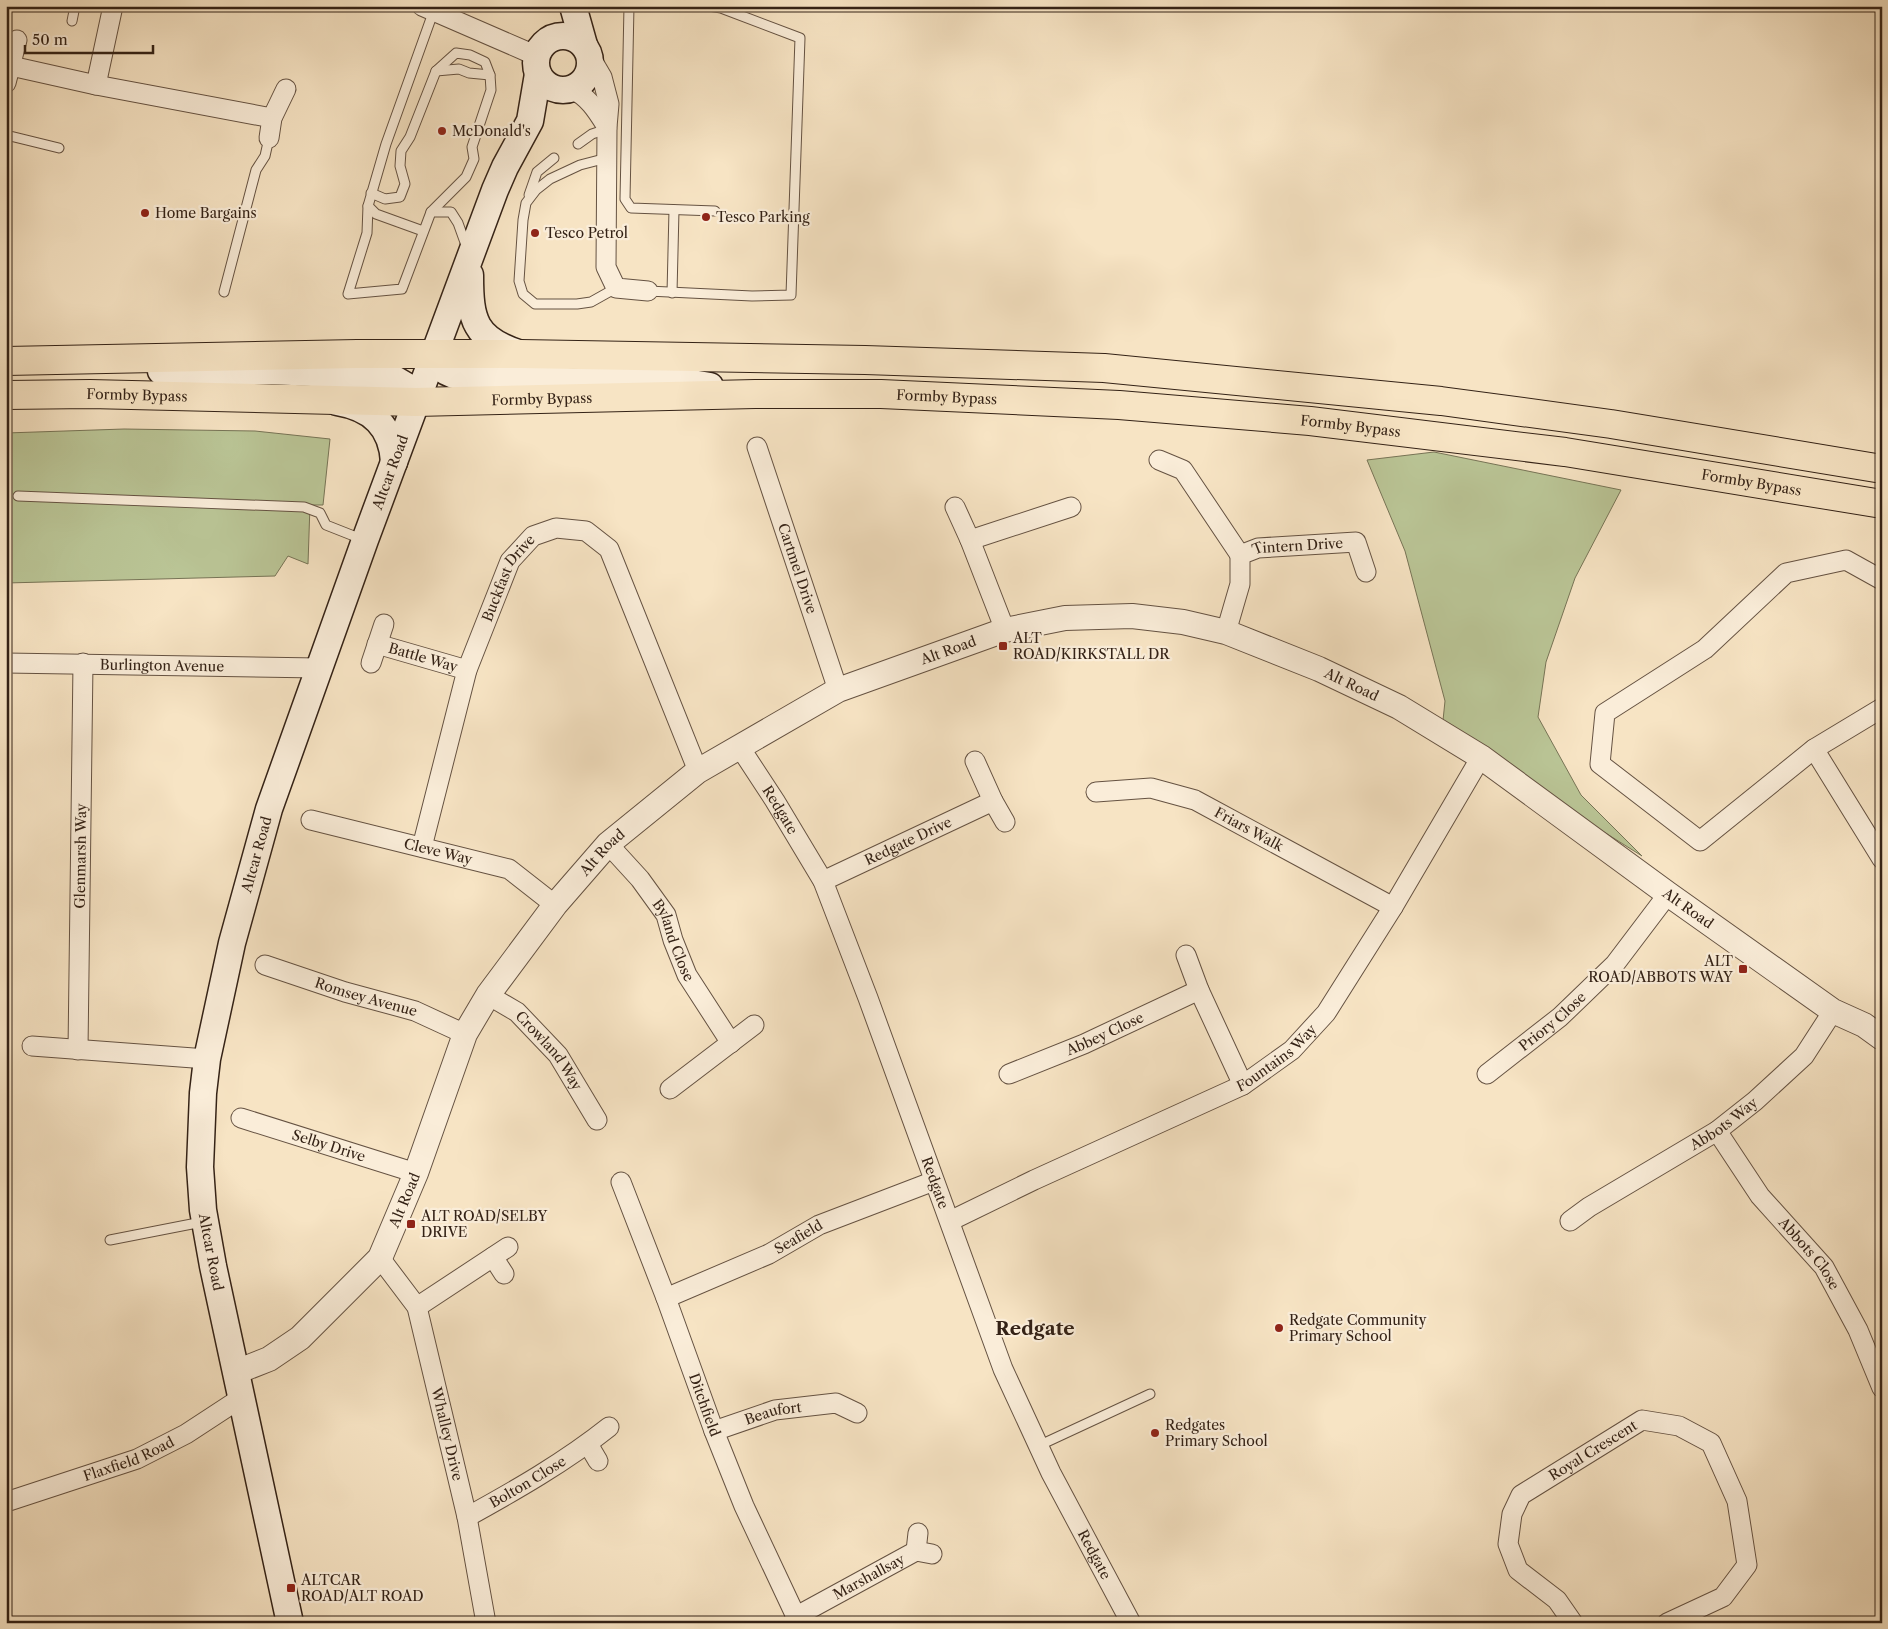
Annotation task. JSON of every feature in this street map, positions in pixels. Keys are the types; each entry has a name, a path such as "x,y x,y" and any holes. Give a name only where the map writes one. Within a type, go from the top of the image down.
{"highway":[{"path":"6,361 347,354 521,354 846,360 1104,368 1441,401 1611,424 1882,470"},
{"name":"Formby Bypass","path":"6,395 90,394 416,402 755,394 880,394 1119,405 1310,421 1566,452 1882,504"}],"main road":[{"name":"Altcar Road","path":"290,1623 205,1221 200,1167 203,1093 207,1058 232,944 269,810 365,540 470,258 505,167 530,121 541,57 558,6"},
{"path":"573,6 590,62 589,71 579,85 568,89 549,86 541,57 563,36 571,37 586,49"},
{"name":"Altcar Road","path":"530,121 542,115 568,89"},
{"path":"470,258 471,306 476,322 493,341 521,354"},
{"path":"434,354 436,364 439,367 452,374 468,378 602,382 686,382 755,394"},
{"path":"92,360 162,371 272,371 391,377 408,387 416,402"},
{"path":"334,401 361,409 380,423 391,440 394,462"}],"street":[{"path":"96,85 113,6"},
{"path":"428,8 541,57"},
{"path":"17,40 9,74 96,85 272,118"},
{"path":"586,49 606,86 609,104 607,128 606,267 616,288 648,291"},
{"path":"267,147 272,118 286,89"},
{"path":"568,89 578,92 590,103 607,128"},
{"name":"Cartmel Drive","path":"758,447 838,690"},
{"name":"Tintern Drive","path":"1159,460 1182,470 1240,555 1240,584 1226,632"},
{"path":"970,540 1071,507"},
{"path":"955,508 970,540 1005,630"},
{"name":"Buckfast Drive","path":"422,847 467,670 510,561 533,536 556,528 586,531 609,549 698,771"},
{"name":"Tintern Drive","path":"1240,555 1258,548 1356,542 1366,572"},
{"path":"1882,580 1846,560 1786,573 1705,649 1605,713 1600,764 1700,841 1814,749 1882,708"},
{"name":"Alt Road","path":"236,1372 269,1359 300,1338 380,1258 416,1173 465,1034 488,994 555,904 608,844 698,771 838,690 1005,630 1065,618 1132,616 1183,622 1226,632 1319,669 1399,707 1481,757 1832,1011 1864,1025 1882,1038"},
{"name":"Battle Way","path":"370,663 384,624"},
{"name":"Battle Way","path":"377,644 467,670"},
{"name":"Burlington Avenue","path":"6,663 319,668"},
{"name":"Glenmarsh Way","path":"78,1050 83,663"},
{"name":"Redgate","path":"739,746 775,801 822,881 868,998 1003,1369 1051,1473 1130,1622"},
{"path":"1814,749 1882,859"},
{"name":"Fountains Way","path":"950,1222 1034,1180 1243,1085 1292,1050 1326,1013 1393,907 1481,757"},
{"path":"974,761 1005,822"},
{"name":"Friars Walk","path":"1096,792 1151,788 1195,800 1393,907"},
{"name":"Redgate Drive","path":"822,881 993,801"},
{"name":"Cleve Way","path":"310,821 509,868 555,904"},
{"name":"Byland Close","path":"608,844 640,879 666,915 673,940 687,975 731,1043"},
{"name":"Priory Close","path":"1487,1074 1560,1017 1615,964 1668,894"},
{"path":"1186,955 1199,990 1243,1085"},
{"name":"Romsey Avenue","path":"265,965 345,992 415,1011 465,1034"},
{"name":"Abbey Close","path":"1009,1074 1084,1044 1199,990"},
{"name":"Crowland Way","path":"488,994 517,1012 558,1055 597,1119"},
{"name":"Abbots Way","path":"1570,1221 1593,1215 1717,1131 1755,1102 1804,1056 1832,1011"},
{"path":"670,1089 754,1025"},
{"path":"32,1046 207,1058"},
{"name":"Selby Drive","path":"241,1118 416,1173"},
{"name":"Abbots Close","path":"1717,1131 1760,1196 1824,1267 1858,1330 1882,1388"},
{"name":"Seafield","path":"666,1298 769,1254 819,1225 934,1181"},
{"name":"Ditchfield","path":"622,1182 714,1431 744,1506 797,1620"},
{"path":"416,1307 501,1252 504,1274"},
{"name":"Whalley Drive","path":"380,1258 416,1307 467,1517 486,1623"},
{"name":"Beaufort","path":"714,1431 775,1410 840,1396 857,1413"},
{"name":"Flaxfield Road","path":"6,1502 137,1460 186,1434 241,1398"},
{"name":"Royal Crescent","path":"1573,1623 1557,1600 1518,1570 1508,1544 1512,1514 1521,1495 1642,1420 1679,1426 1711,1443 1736,1501 1747,1565 1723,1597 1667,1623"},
{"name":"Bolton Close","path":"467,1517 531,1481 588,1444 609,1427"},
{"path":"588,1444 598,1461"},
{"name":"Marshallsay","path":"797,1620 922,1546"}],"lane":[{"path":"72,21 75,6"},
{"path":"629,6 625,199 631,208 715,210"},
{"path":"648,291 752,296 791,295 800,38 721,8 709,6"},
{"path":"367,233 368,206 371,193 428,8"},
{"path":"371,193 385,199 400,197 405,184 400,166 402,151 410,138 436,71 456,53 470,55 485,62 490,75 491,90 472,147 474,159 466,177 431,212 422,231 402,289 348,294 367,233 376,214"},
{"path":"436,71 459,69 469,73 490,75"},
{"path":"578,144 592,134 607,128"},
{"path":"6,135 59,148"},
{"path":"224,292 256,170 267,147"},
{"path":"554,158 537,172 522,220 519,281 523,294 535,304 577,304 591,302 616,288"},
{"path":"526,203 536,190 550,179 580,165 608,158"},
{"path":"368,206 376,214 422,231"},
{"path":"672,293 674,210"},
{"path":"431,212 451,212 458,223 470,258"},
{"path":"18,496 304,507 320,513 326,525 365,540"},
{"path":"110,1240 205,1221"},
{"path":"1038,1446 1150,1394"}],"green space":[{"path":"124,429 255,431 330,439 323,505 310,505 308,564 288,556 275,576 6,583 6,433"},
{"path":"1434,452 1621,490 1575,578 1546,662 1538,717 1581,795 1642,856 1442,730 1445,701 1405,551 1367,460"}],"place":[{"name":"McDonald's","path":"442,131"},
{"name":"Home Bargains","path":"145,213"},
{"name":"Tesco Parking","path":"706,217"},
{"name":"Tesco Petrol","path":"535,233"},
{"name":"ALT ROAD/KIRKSTALL DR","path":"1003,646"},
{"name":"ALT ROAD/ABBOTS WAY","path":"1743,969"},
{"name":"ALT ROAD/SELBY DRIVE","path":"411,1224"},
{"name":"Redgate Community Primary School","path":"1279,1328"},
{"name":"Redgates Primary School","path":"1155,1433"},
{"name":"ALTCAR ROAD/ALT ROAD","path":"291,1588"}],"district":[{"name":"Redgate","path":"1035,1328"}]}
